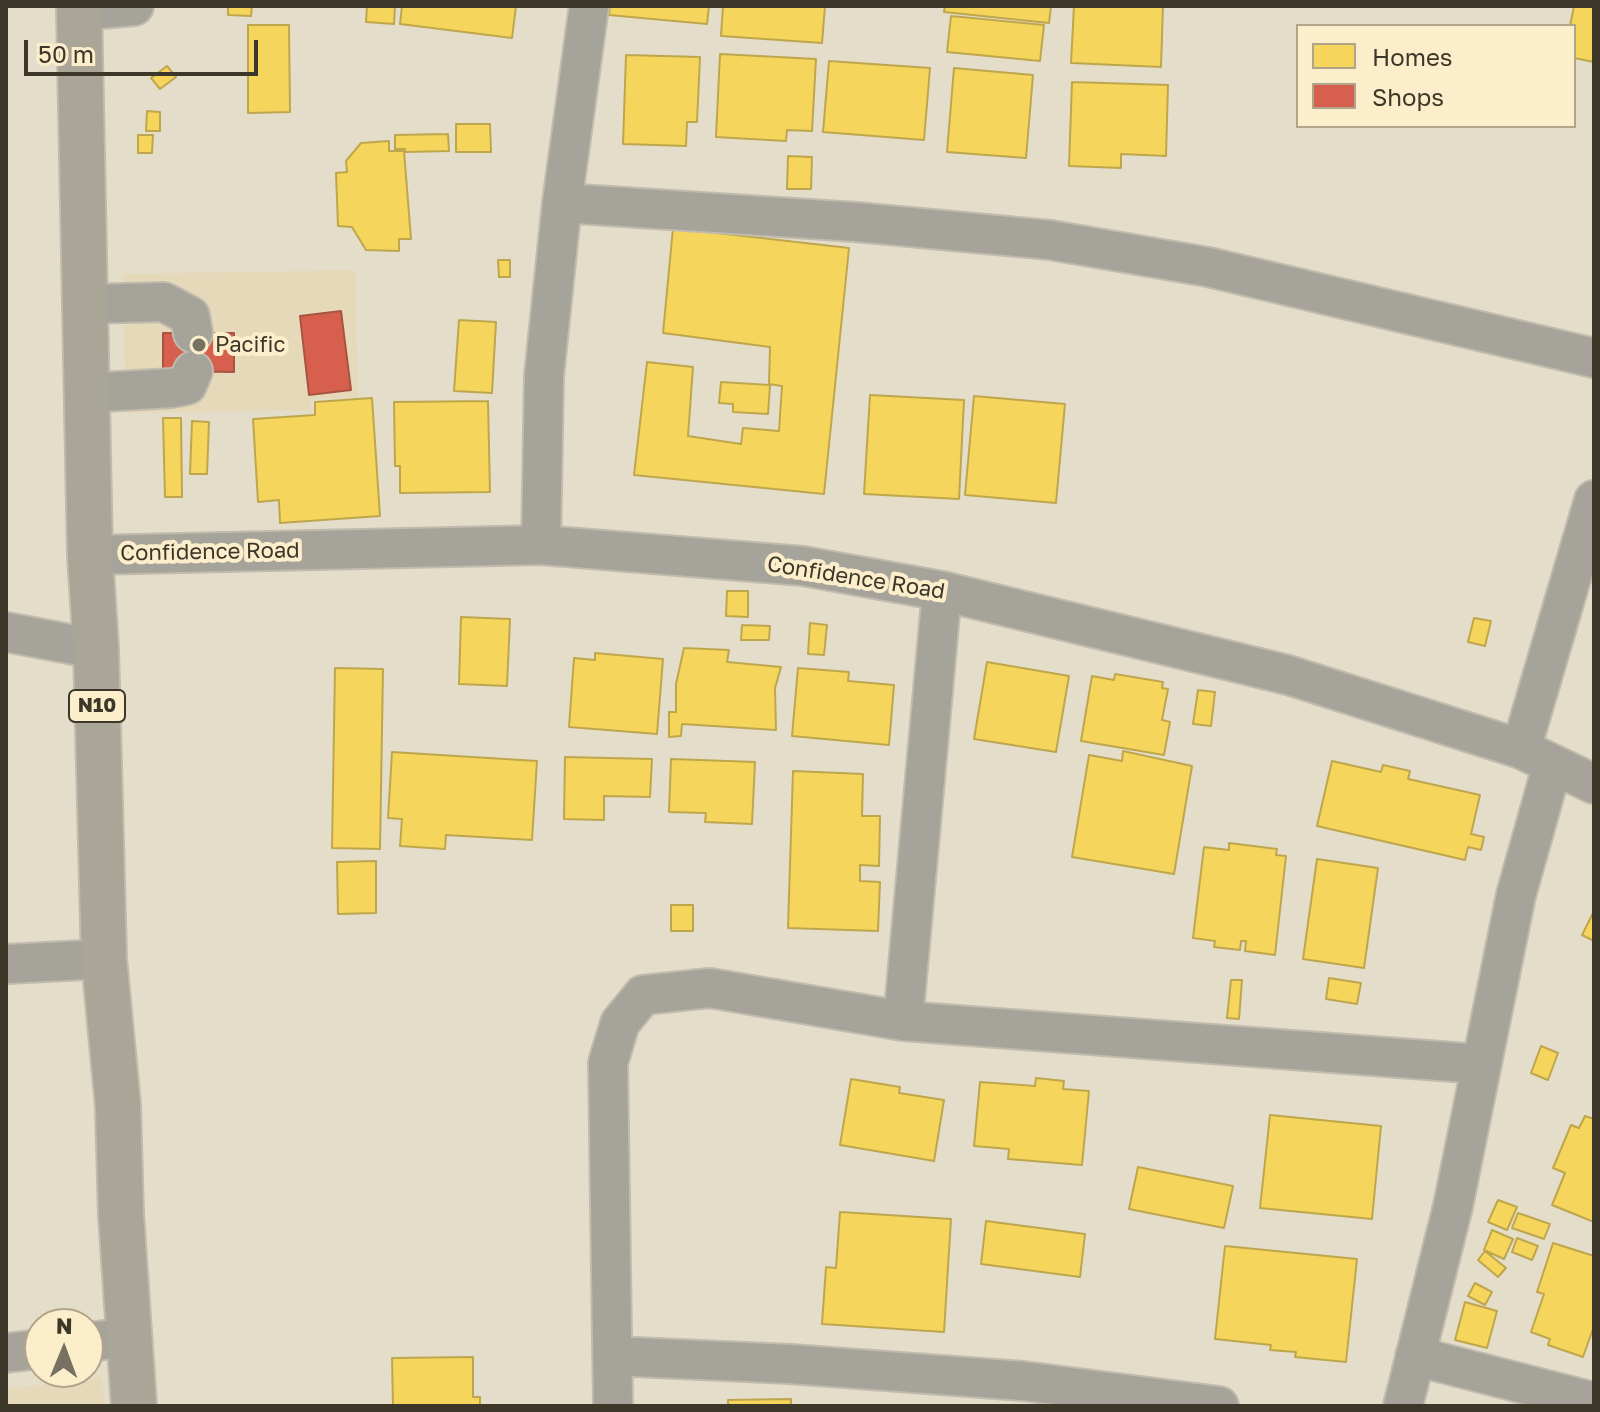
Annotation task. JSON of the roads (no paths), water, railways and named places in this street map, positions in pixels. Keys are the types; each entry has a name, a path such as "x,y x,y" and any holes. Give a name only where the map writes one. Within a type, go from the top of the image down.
{"main road":[{"name":"N10","path":"79,8 90,555 96,649 104,959 118,1106 121,1215 109,1339 134,1406"}],"street":[{"path":"79,8 134,6"},
{"path":"541,545 544,376 562,203 589,6"},
{"path":"562,203 856,222 1050,240 1208,267 1594,358"},
{"path":"85,304 164,302 190,316 193,333"},
{"path":"86,393 187,385 193,371"},
{"path":"1403,1406 1453,1206 1516,895 1536,758 1594,500"},
{"name":"Confidence Road","path":"90,555 541,545 803,566 942,591 1288,675 1536,758 1594,784"},
{"path":"903,1021 942,591"},
{"path":"6,632 96,649"},
{"path":"6,964 104,959"},
{"path":"613,1406 608,1063 620,1023 643,995 710,988 903,1021 1480,1064"},
{"path":"612,1356 790,1364 1023,1393 1219,1406"},
{"path":"1415,1356 1594,1402"}],"place":[{"name":"Pacific","path":"199,345"}]}
